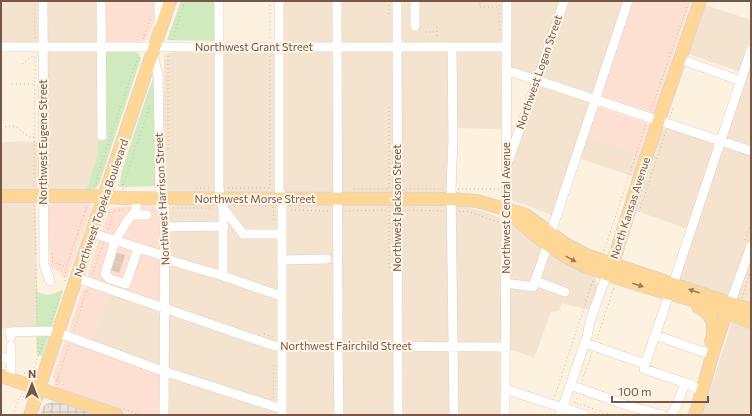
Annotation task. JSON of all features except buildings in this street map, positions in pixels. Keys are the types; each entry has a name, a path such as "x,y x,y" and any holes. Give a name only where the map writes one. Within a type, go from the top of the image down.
{"main road":[{"name":"Northwest Topeka Boulevard","path":"30,415 105,197 170,1"},
{"name":"North Kansas Avenue","path":"604,267 615,256 654,120 680,59 700,1"},
{"name":"Northwest Morse Street","path":"1,196 124,198 135,208 163,203 452,205 477,201 526,215 550,238 575,249 604,267 671,290"},
{"path":"671,290 737,308 751,322"},
{"path":"671,290 709,313 712,318 713,327 710,352"},
{"path":"695,415 706,379 706,359 737,308"},
{"path":"4,377 101,412 119,412"}],"street":[{"name":"Northwest Eugene Street","path":"43,1 39,47 43,84 44,264 50,281"},
{"path":"101,1 102,136"},
{"path":"159,1 159,34"},
{"path":"219,1 219,188 224,226 223,276"},
{"path":"4,377 11,371 8,337 47,331 72,337 282,412 281,204 279,188 279,1"},
{"path":"337,1 339,415"},
{"name":"Northwest Jackson Street","path":"397,1 398,415"},
{"path":"415,1 415,26"},
{"name":"Northwest Central Avenue","path":"505,415 507,1"},
{"name":"Northwest Logan Street","path":"506,166 537,82 564,1"},
{"path":"506,283 533,287 628,1"},
{"name":"Northwest Grant Street","path":"1,47 102,47 154,51 218,47 507,47"},
{"path":"452,47 452,347 454,415"},
{"path":"703,392 685,383 644,369 751,50"},
{"name":"Northwest Harrison Street","path":"154,51 158,75 160,189 163,203 165,258 164,415"},
{"path":"680,59 741,80"},
{"path":"506,70 537,82 751,151"},
{"path":"222,203 243,234 281,234"},
{"path":"126,284 110,279 105,274 112,261 115,241 135,208 147,215"},
{"path":"164,226 224,226"},
{"path":"92,233 281,296"},
{"path":"737,308 751,246"},
{"path":"123,294 128,271 138,248"},
{"path":"281,260 327,259"},
{"name":"North Kansas Avenue","path":"561,411 585,343 604,267"},
{"name":"Northwest Fairchild Street","path":"77,278 267,344 282,346 506,347"},
{"path":"535,281 565,292"},
{"path":"655,335 704,352 710,352"},
{"path":"585,343 645,364"},
{"path":"1,357 11,360"},
{"path":"671,415 678,405 685,383"},
{"path":"570,385 628,411 662,415"},
{"path":"505,389 553,404 561,411 585,415"}],"path":[{"path":"22,64 31,58 39,47 34,1"},
{"path":"477,1 480,2 480,7 498,7"},
{"path":"498,33 499,1"},
{"path":"553,404 604,267 654,120 689,1"},
{"path":"437,27 437,47"},
{"path":"425,32 437,32"},
{"path":"12,84 43,84"},
{"path":"124,198 123,185 151,103"},
{"path":"1,126 15,126 28,137 43,137"},
{"path":"163,203 222,203"},
{"path":"281,204 452,205 506,225"},
{"path":"58,379 114,210 135,208"},
{"path":"100,209 114,213"},
{"path":"737,308 751,270"},
{"path":"30,372 32,371 58,379 68,391"},
{"path":"20,390 25,400"},
{"path":"13,415 19,398"},
{"path":"49,415 51,408"},
{"path":"119,412 142,415"}],"shaded area":[{"path":"1,1 97,1 100,51 98,154 86,191 1,192 1,142 46,141 46,44 1,43"},
{"path":"97,1 155,1 155,18 147,39 127,44 98,44"},
{"path":"281,1 502,1 501,129 449,128 448,193 165,191 164,55 173,52 281,51"},
{"path":"509,1 626,1 582,135 639,154 632,176 575,157 554,216 509,198 509,174 511,164 542,79 512,68 510,65"},
{"path":"631,1 691,1 654,114 652,116 598,98"},
{"path":"706,5 751,20 751,307 677,280 692,231 637,211 662,131 667,127 722,146 746,74 689,54"},
{"path":"596,106 647,123 649,125 639,154 586,137"},
{"path":"1,199 35,200 36,203 36,328 1,328"},
{"path":"50,200 90,201 91,205 91,210 67,278 63,278 60,272 51,268 50,265 48,203"},
{"path":"151,205 158,208 161,214 160,298 158,301 89,278 88,275 108,212 111,208"},
{"path":"178,205 459,206 479,210 498,217 594,274 597,289 589,310 562,303 559,311 551,312 534,358 513,350 500,350 500,415 167,415 169,207"},
{"path":"88,287 109,294 91,343 68,334 82,290"},
{"path":"109,294 155,310 159,313 159,364 156,365 91,343"},
{"path":"735,320 751,324 751,415 702,415 732,322"},
{"path":"66,338 160,372 160,415 132,415 62,391 57,387 54,383 54,373"},
{"path":"57,401 100,415 40,415 42,408 46,404"}],"green space":[{"path":"181,1 216,1 216,41 167,40"},
{"path":"100,51 132,51 138,53 141,58 99,184 95,189 86,191 98,154"},
{"path":"155,74 156,186 119,187 122,170"},
{"path":"61,290 63,291 42,356 37,354 35,292 37,291 49,295"}],"tunnel":[{"path":"115,257 128,261"},
{"path":"112,266 125,270"}]}
